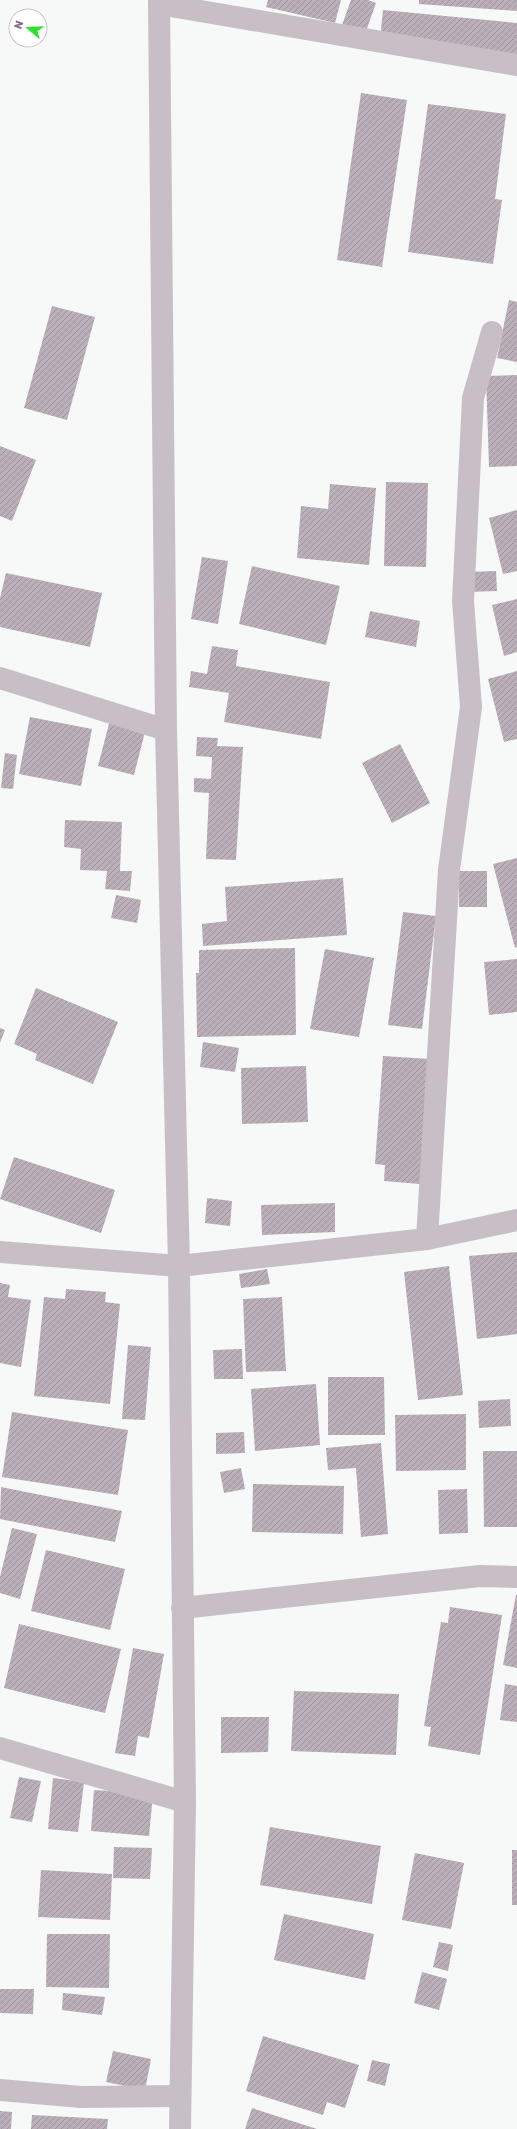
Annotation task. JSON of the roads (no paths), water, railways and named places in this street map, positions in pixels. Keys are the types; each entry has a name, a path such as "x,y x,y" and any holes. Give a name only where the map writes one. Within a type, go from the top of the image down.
{"street":[{"path":"180,2129 179,2096 185,1802 179,1266 166,730 159,2 517,65"},
{"path":"427,1239 449,870 471,708 463,600 473,398 492,332"},
{"path":"0,678 166,730"},
{"path":"0,1252 179,1266 427,1239 517,1220"},
{"path":"182,1608 480,1576 517,1577"},
{"path":"0,1748 185,1802"},
{"path":"0,2090 81,2097 179,2096"}]}
